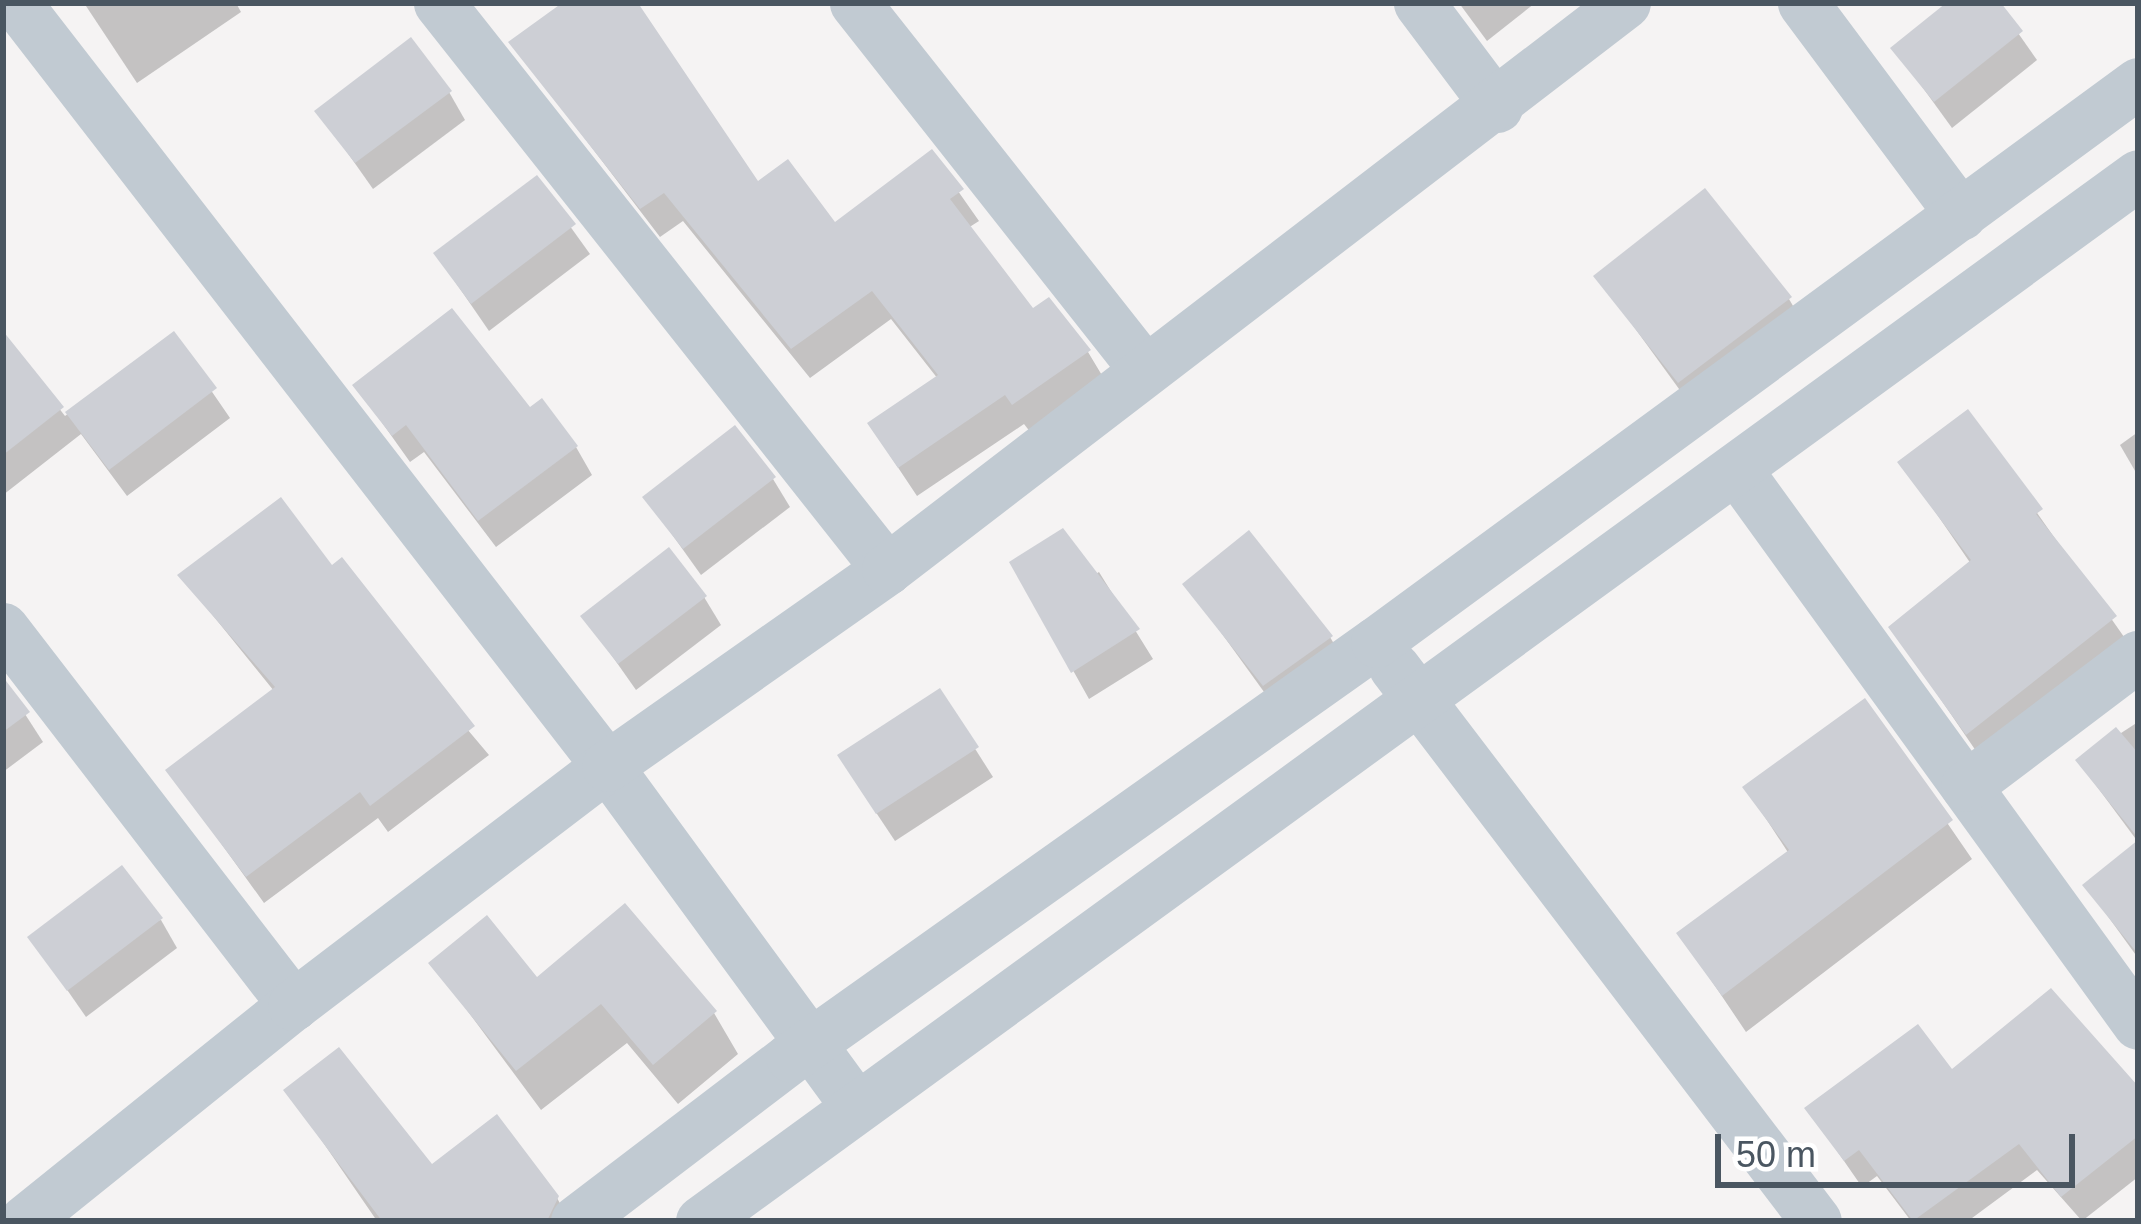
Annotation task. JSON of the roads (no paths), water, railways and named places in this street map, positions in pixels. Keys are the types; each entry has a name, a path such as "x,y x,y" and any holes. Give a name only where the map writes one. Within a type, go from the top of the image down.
{"street":[{"path":"16,3 607,766 856,1106"},
{"path":"440,3 887,568"},
{"path":"855,3 1144,369"},
{"path":"1419,3 1497,106"},
{"path":"24,1221 292,1005 607,766 887,568 1497,106 1625,3"},
{"path":"1803,3 1961,215"},
{"path":"576,1221 812,1042 1376,642 2138,83"},
{"path":"701,1221 1415,694 1739,473 2138,175"},
{"path":"1739,473 2135,1013"},
{"path":"3,628 292,1005"},
{"path":"1376,642 1816,1221"},
{"path":"1966,786 2138,656"}]}
